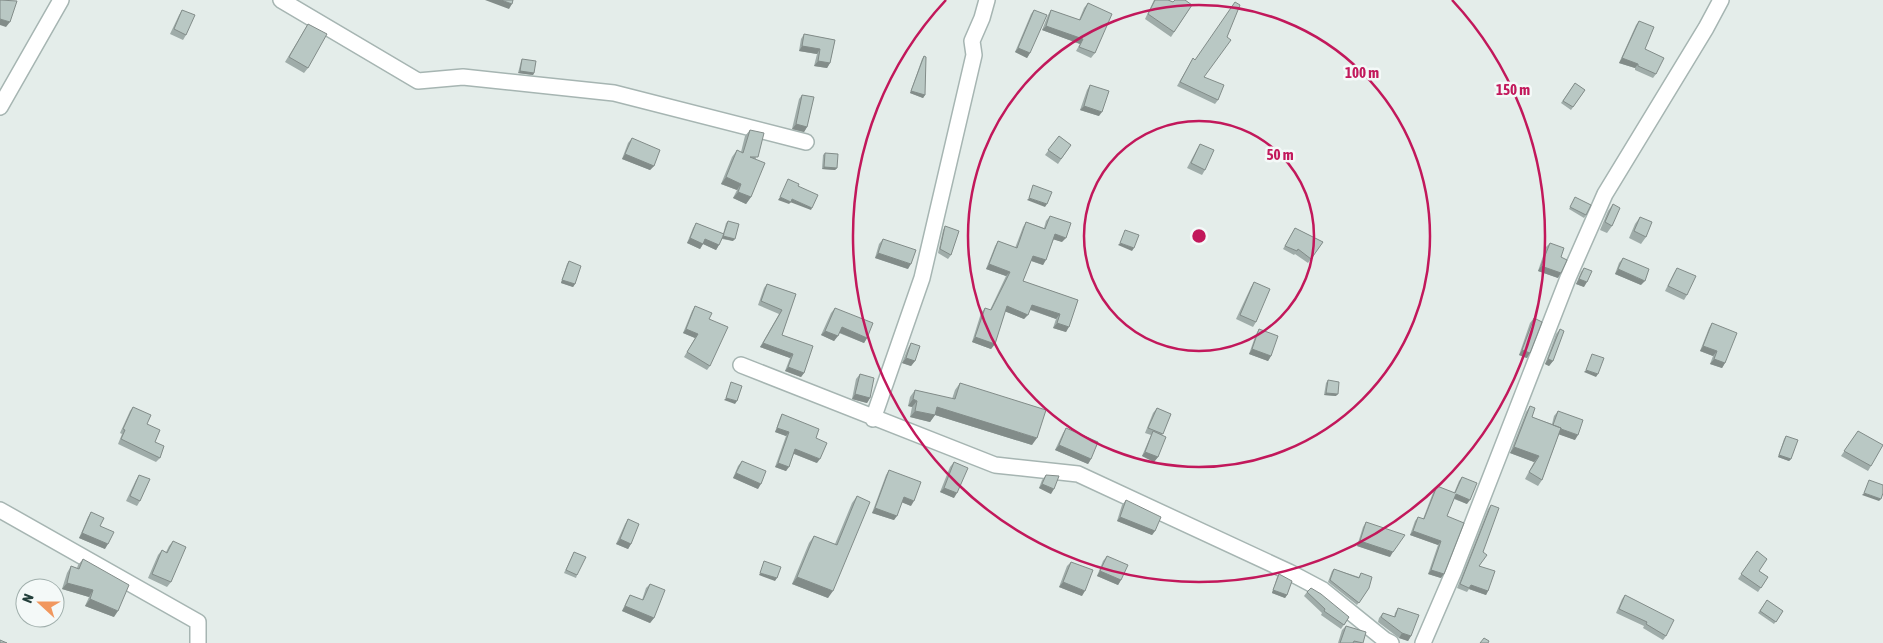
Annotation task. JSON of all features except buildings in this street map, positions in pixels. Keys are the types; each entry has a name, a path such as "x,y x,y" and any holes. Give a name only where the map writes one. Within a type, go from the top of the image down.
{"street":[{"path":"0,107 61,0"},
{"path":"281,0 418,81 463,77 614,93 806,142"},
{"path":"873,419 922,278 974,55 972,41 987,0"},
{"path":"1423,643 1454,571 1568,278 1605,194 1721,0"},
{"path":"741,365 994,466 1078,474 1289,572 1323,590 1385,640 1392,643"},
{"path":"0,510 198,622 198,643"}]}
